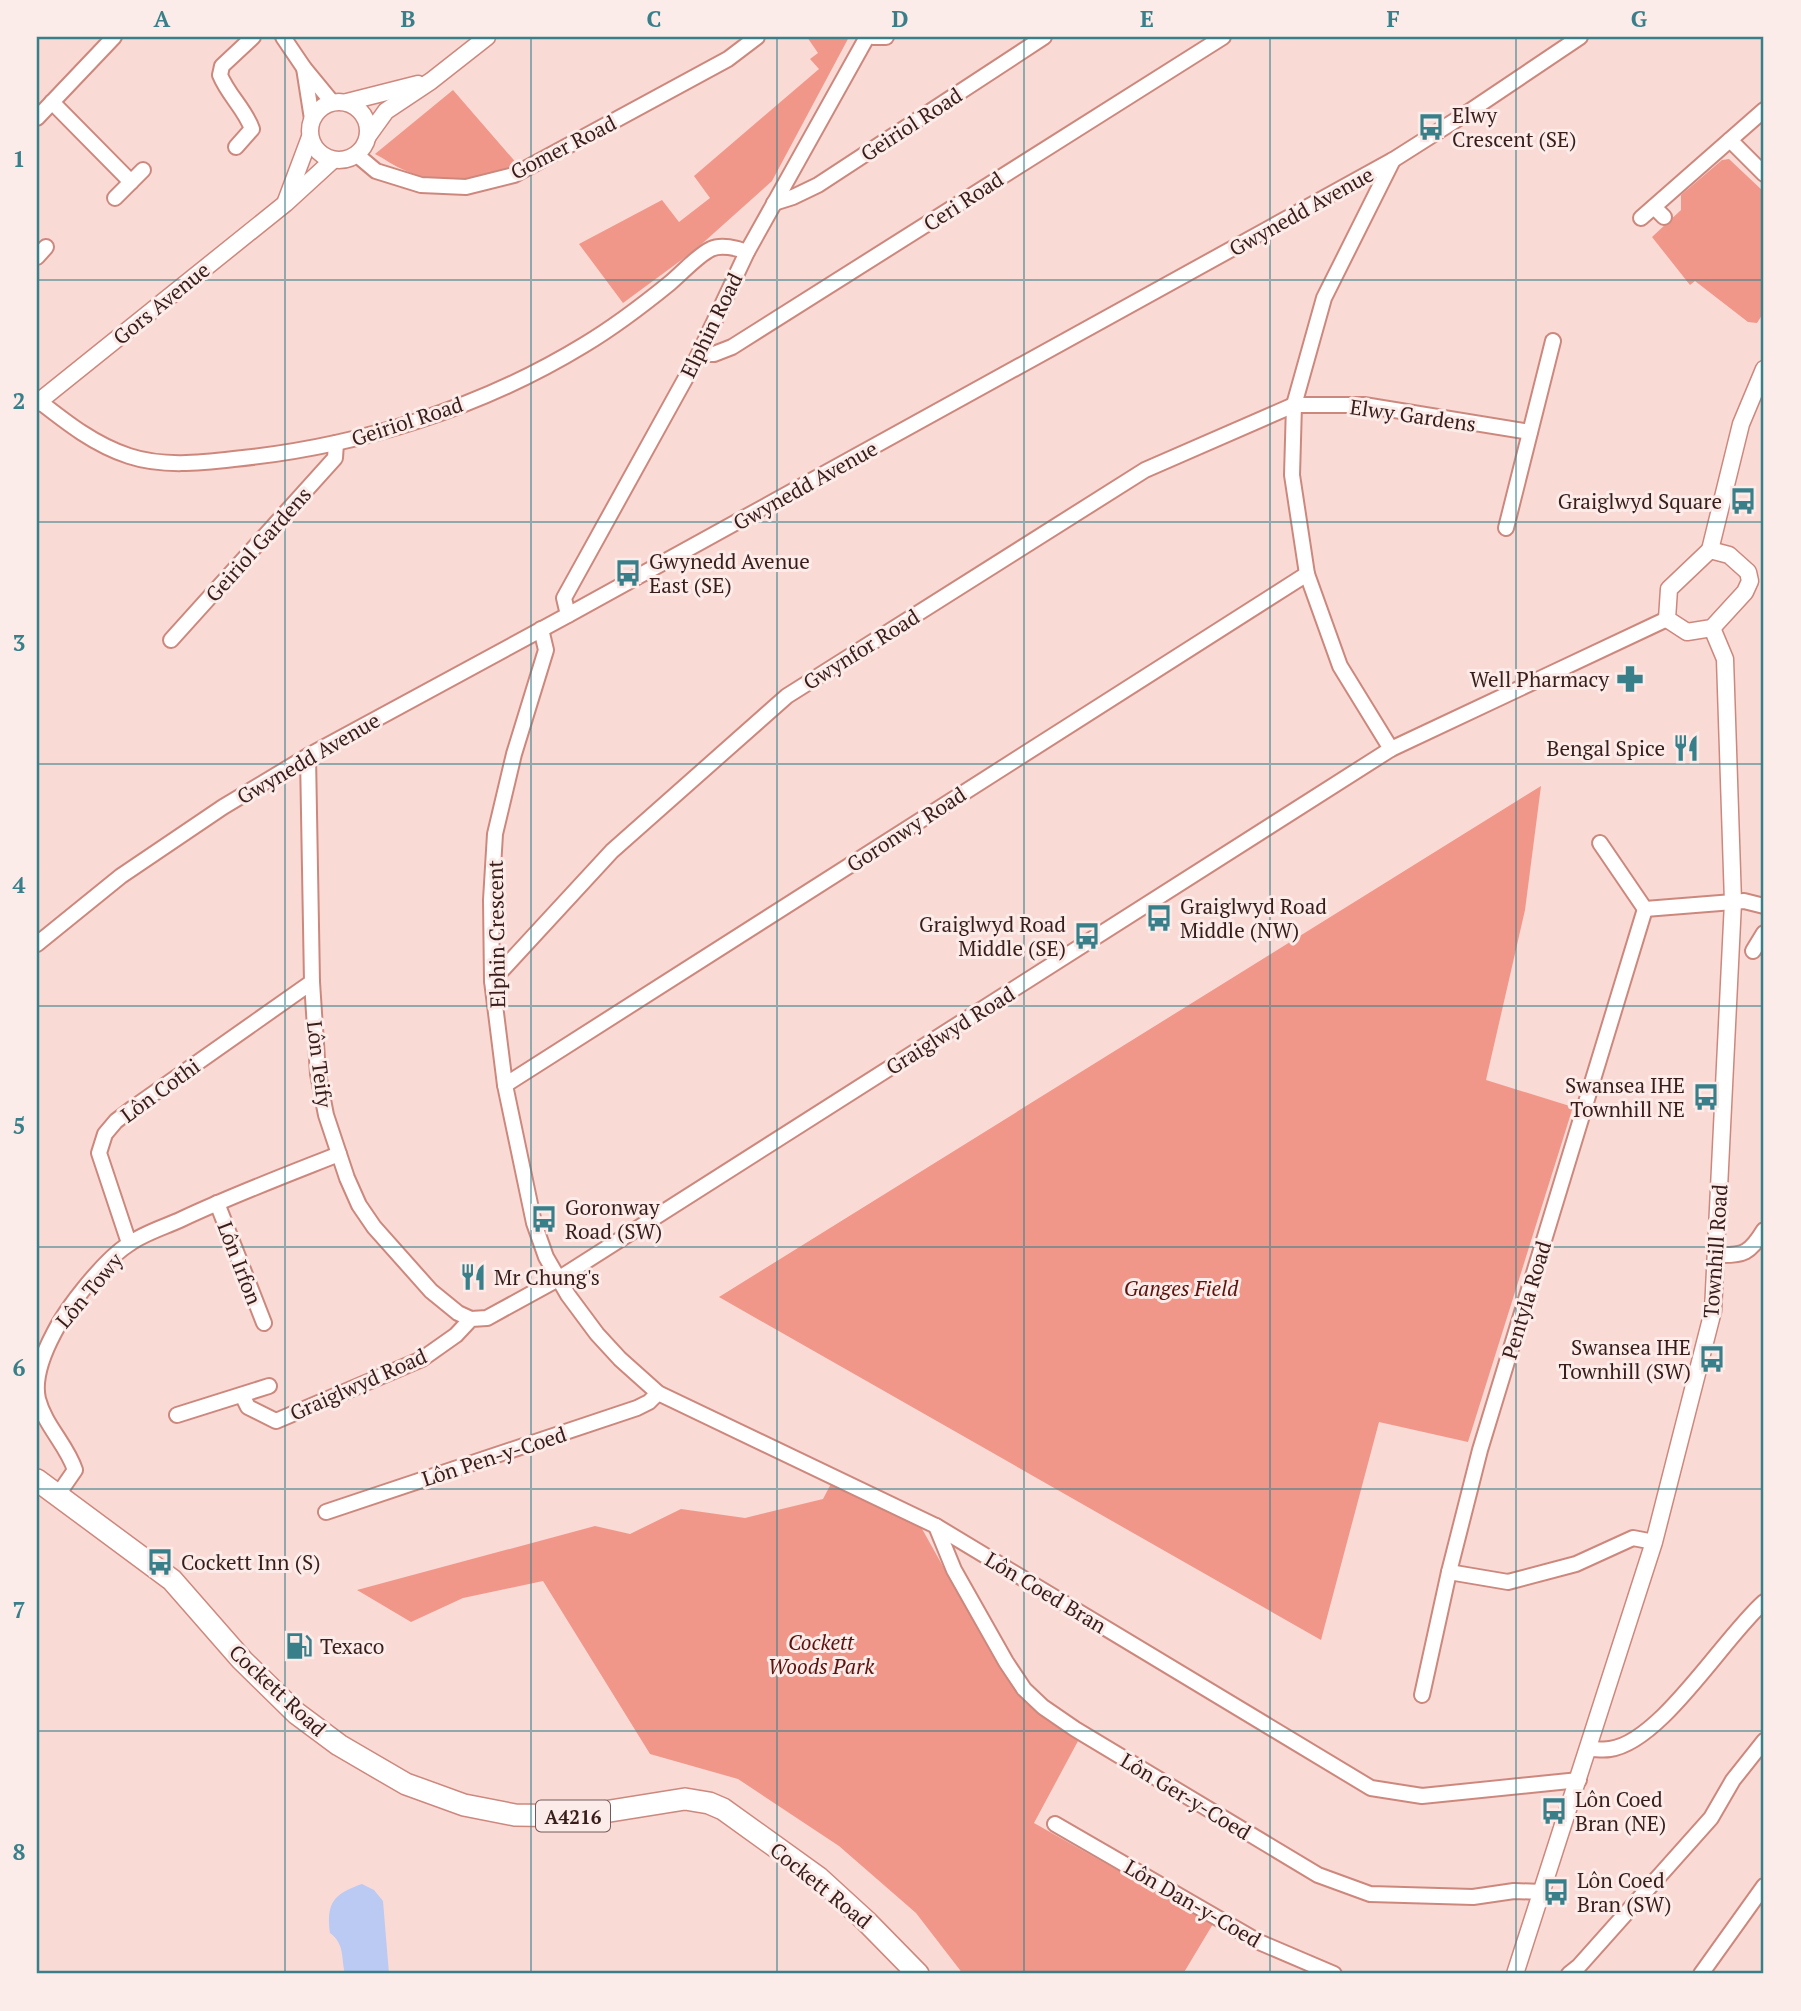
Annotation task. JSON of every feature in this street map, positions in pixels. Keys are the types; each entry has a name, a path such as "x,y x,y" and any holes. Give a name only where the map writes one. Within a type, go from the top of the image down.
{"main road":[{"name":"Cockett Road","path":"37,1480 172,1580 242,1660 296,1713 339,1745 388,1774 406,1784 464,1805 515,1815 579,1816 685,1799 709,1803 723,1809 819,1878 918,1974"}],"street":[{"path":"37,118 114,37"},
{"path":"236,147 247,138 252,129 248,118 224,85 220,75 222,66 253,37"},
{"path":"283,37 304,68 339,102 356,107 365,116 368,136"},
{"path":"310,137 316,151 333,160 344,160 357,155 386,111 487,37"},
{"name":"Gomer Road","path":"357,155 376,171 421,185 466,187 514,175 728,59 757,37"},
{"name":"Elphin Road","path":"568,615 564,598 699,354 774,203 867,37"},
{"path":"873,37 886,37"},
{"name":"Geiriol Road","path":"774,203 818,185 1044,37"},
{"name":"Ceri Road","path":"699,354 714,354 732,347 1223,37"},
{"name":"Gwynedd Avenue","path":"37,944 121,876 223,807 307,756 1392,160 1580,37"},
{"path":"286,203 310,137 312,119 304,68"},
{"path":"312,119 317,110 339,102 431,80"},
{"path":"52,102 131,182"},
{"path":"1641,218 1659,212 1730,140 1764,110"},
{"path":"1730,140 1764,174"},
{"name":"Gors Avenue","path":"38,402 286,203 333,160"},
{"path":"1391,749 1340,666 1307,574 1292,475 1294,405 1324,298 1392,160"},
{"path":"115,198 143,170"},
{"name":"Geiriol Road","path":"38,402 99,444 129,456 152,461 194,463 284,454 383,432 513,383 585,345 652,298 712,248 738,249 747,253"},
{"path":"1506,528 1553,341"},
{"path":"1710,550 1729,555 1757,578 1712,628 1687,632 1667,619 1669,589 1710,550 1741,424 1764,369"},
{"name":"Elwy Gardens","path":"1294,405 1364,405 1530,432"},
{"name":"Gwynfor Road","path":"492,981 612,851 787,696 1145,470 1294,405"},
{"name":"Geiriol Gardens","path":"171,640 335,458 336,443"},
{"name":"Goronwy Road","path":"505,1085 1307,574"},
{"name":"Graiglwyd Road","path":"242,1395 248,1407 276,1420 422,1359 456,1335 471,1320 487,1318 558,1279 1391,749 1667,619"},
{"name":"Townhill Road","path":"1515,1974 1654,1542 1713,1311 1733,902 1725,659 1712,628"},
{"name":"Elphin Crescent","path":"541,629 546,650 514,754 495,834 491,901 492,981 505,1085 534,1223 546,1258 558,1279"},
{"name":"Lôn Teify","path":"307,756 312,982 318,1074 326,1115 359,1205 374,1227 431,1291 471,1320"},
{"path":"1600,843 1645,909 1744,901 1764,906"},
{"name":"Pentyla Road","path":"1422,1695 1480,1450 1645,909"},
{"path":"1753,951 1764,933"},
{"name":"Lôn Cothi","path":"129,1243 99,1153 105,1135 116,1121 133,1108 312,982"},
{"name":"Lôn Towy","path":"57,1496 75,1470 37,1398 37,1375 45,1350 60,1320 129,1243 217,1203 339,1154"},
{"name":"Lôn Irfon","path":"217,1203 264,1323"},
{"path":"1717,1255 1743,1255 1754,1246 1764,1230"},
{"name":"Lôn Coed Bran","path":"558,1279 597,1334 658,1393 936,1526 1371,1788 1422,1796 1579,1780"},
{"name":"Graiglwyd Road","path":"177,1415 269,1386"},
{"name":"Lôn Pen-y-Coed","path":"326,1512 637,1408 658,1393"},
{"name":"Lôn Ger-y-Coed","path":"936,1526 954,1570 1024,1689 1043,1707 1075,1729 1318,1875 1370,1894 1473,1896 1514,1891 1542,1892"},
{"path":"1449,1572 1508,1582 1576,1564 1633,1538 1654,1542"},
{"path":"1589,1749 1611,1749 1633,1741 1677,1703 1750,1615 1764,1602"},
{"path":"1569,1974 1711,1818 1733,1780 1764,1741"},
{"name":"Lôn Dan-y-Coed","path":"1055,1824 1259,1941 1334,1974"},
{"path":"1701,1974 1764,1886"}],"green space":[{"path":"807,37 849,37 772,181 695,250 623,303 579,244 662,200 679,222 710,198 694,176 819,69 810,59 818,53"},
{"path":"453,90 519,166 462,178 432,178 404,170 375,154"},
{"path":"1729,159 1764,192 1764,312 1757,323 1748,322 1695,281 1690,285 1652,237 1681,210 1681,195 1722,160"},
{"name":"Ganges Field","path":"1541,786 1525,910 1486,1080 1573,1107 1468,1442 1379,1422 1321,1640 719,1297"},
{"name":"Cockett Woods Park","path":"833,1480 921,1527 993,1656 1026,1703 1078,1741 1034,1823 1213,1924 1183,1974 963,1974 916,1913 839,1846 738,1779 650,1754 543,1581 463,1598 411,1622 357,1590 595,1526 630,1534 681,1509 745,1518 823,1499"}],"water":[{"path":"362,1884 374,1890 383,1901 389,1974 345,1974 340,1947 330,1933 329,1914 334,1901"}],"place":[{"name":"Elwy Crescent (SE)","path":"1431,127"},
{"name":"Graiglwyd Square","path":"1743,501"},
{"name":"Gwynedd Avenue East (SE)","path":"628,573"},
{"name":"Well Pharmacy","path":"1630,679"},
{"name":"Bengal Spice","path":"1686,748"},
{"name":"Graiglwyd Road Middle (NW)","path":"1159,918"},
{"name":"Graiglwyd Road Middle (SE)","path":"1087,936"},
{"name":"Swansea IHE Townhill NE","path":"1706,1097"},
{"name":"Goronway Road (SW)","path":"544,1219"},
{"name":"Mr Chung's","path":"473,1277"},
{"name":"Swansea IHE Townhill (SW)","path":"1712,1359"},
{"name":"Cockett Inn (S)","path":"160,1562"},
{"name":"Texaco","path":"299,1646"},
{"name":"Lôn Coed Bran (NE)","path":"1554,1811"},
{"name":"Lôn Coed Bran (SW)","path":"1556,1892"}]}
